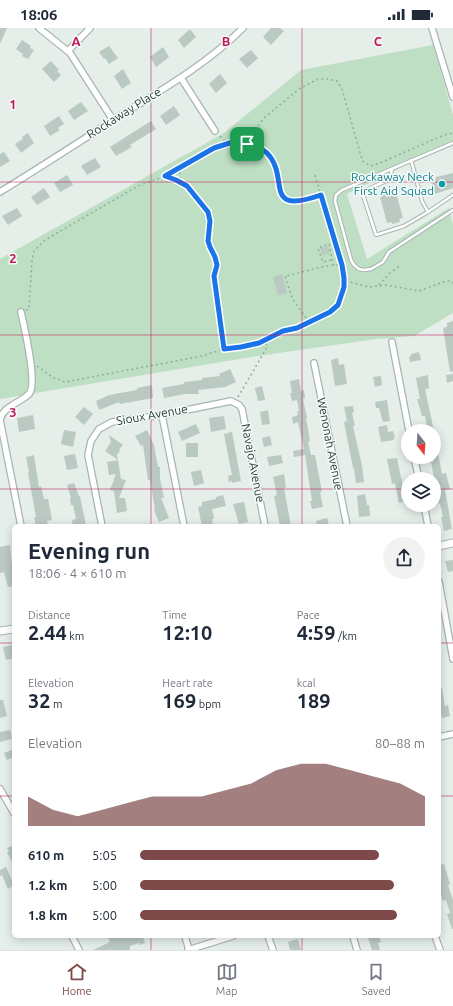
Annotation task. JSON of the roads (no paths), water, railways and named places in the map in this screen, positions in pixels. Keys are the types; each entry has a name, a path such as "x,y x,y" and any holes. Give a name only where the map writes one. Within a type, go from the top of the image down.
{"street":[{"path":"39,28 68,51 85,74 113,120"},
{"path":"68,51 90,28"},
{"name":"Rockaway Place","path":"0,192 181,78 221,48 243,28"},
{"path":"432,28 453,97"},
{"path":"181,78 215,131"},
{"path":"21,312 30,363 32,390 29,394 6,410 1,415 0,420 21,524"},
{"path":"392,342 408,424"},
{"name":"Wenonah Avenue","path":"314,363 347,524"},
{"name":"Sioux Avenue","path":"102,524 88,455 93,437 103,426 112,422 162,415 226,401 236,402"},
{"name":"Navajo Avenue","path":"236,402 242,410 245,420 265,524"},
{"path":"162,415 184,524"},
{"path":"425,512 428,524"},
{"path":"441,546 453,543"},
{"path":"441,593 453,659"},
{"path":"0,631 12,629"},
{"path":"441,737 453,734"},
{"path":"0,789 12,810"},
{"path":"73,938 79,950"},
{"path":"185,938 188,950 227,938"},
{"path":"269,938 273,950"},
{"path":"354,938 357,950"},
{"path":"437,938 440,950"}],"lane":[{"path":"453,143 342,190 336,195 335,201 351,260 359,269 364,270 378,266 383,262 389,252 453,210"},
{"path":"410,160 422,201 428,212"},
{"path":"392,168 390,179 362,192 376,235 404,226 453,195"}],"place":[{"name":"Rockaway Neck First Aid Squad","path":"442,184"}]}
